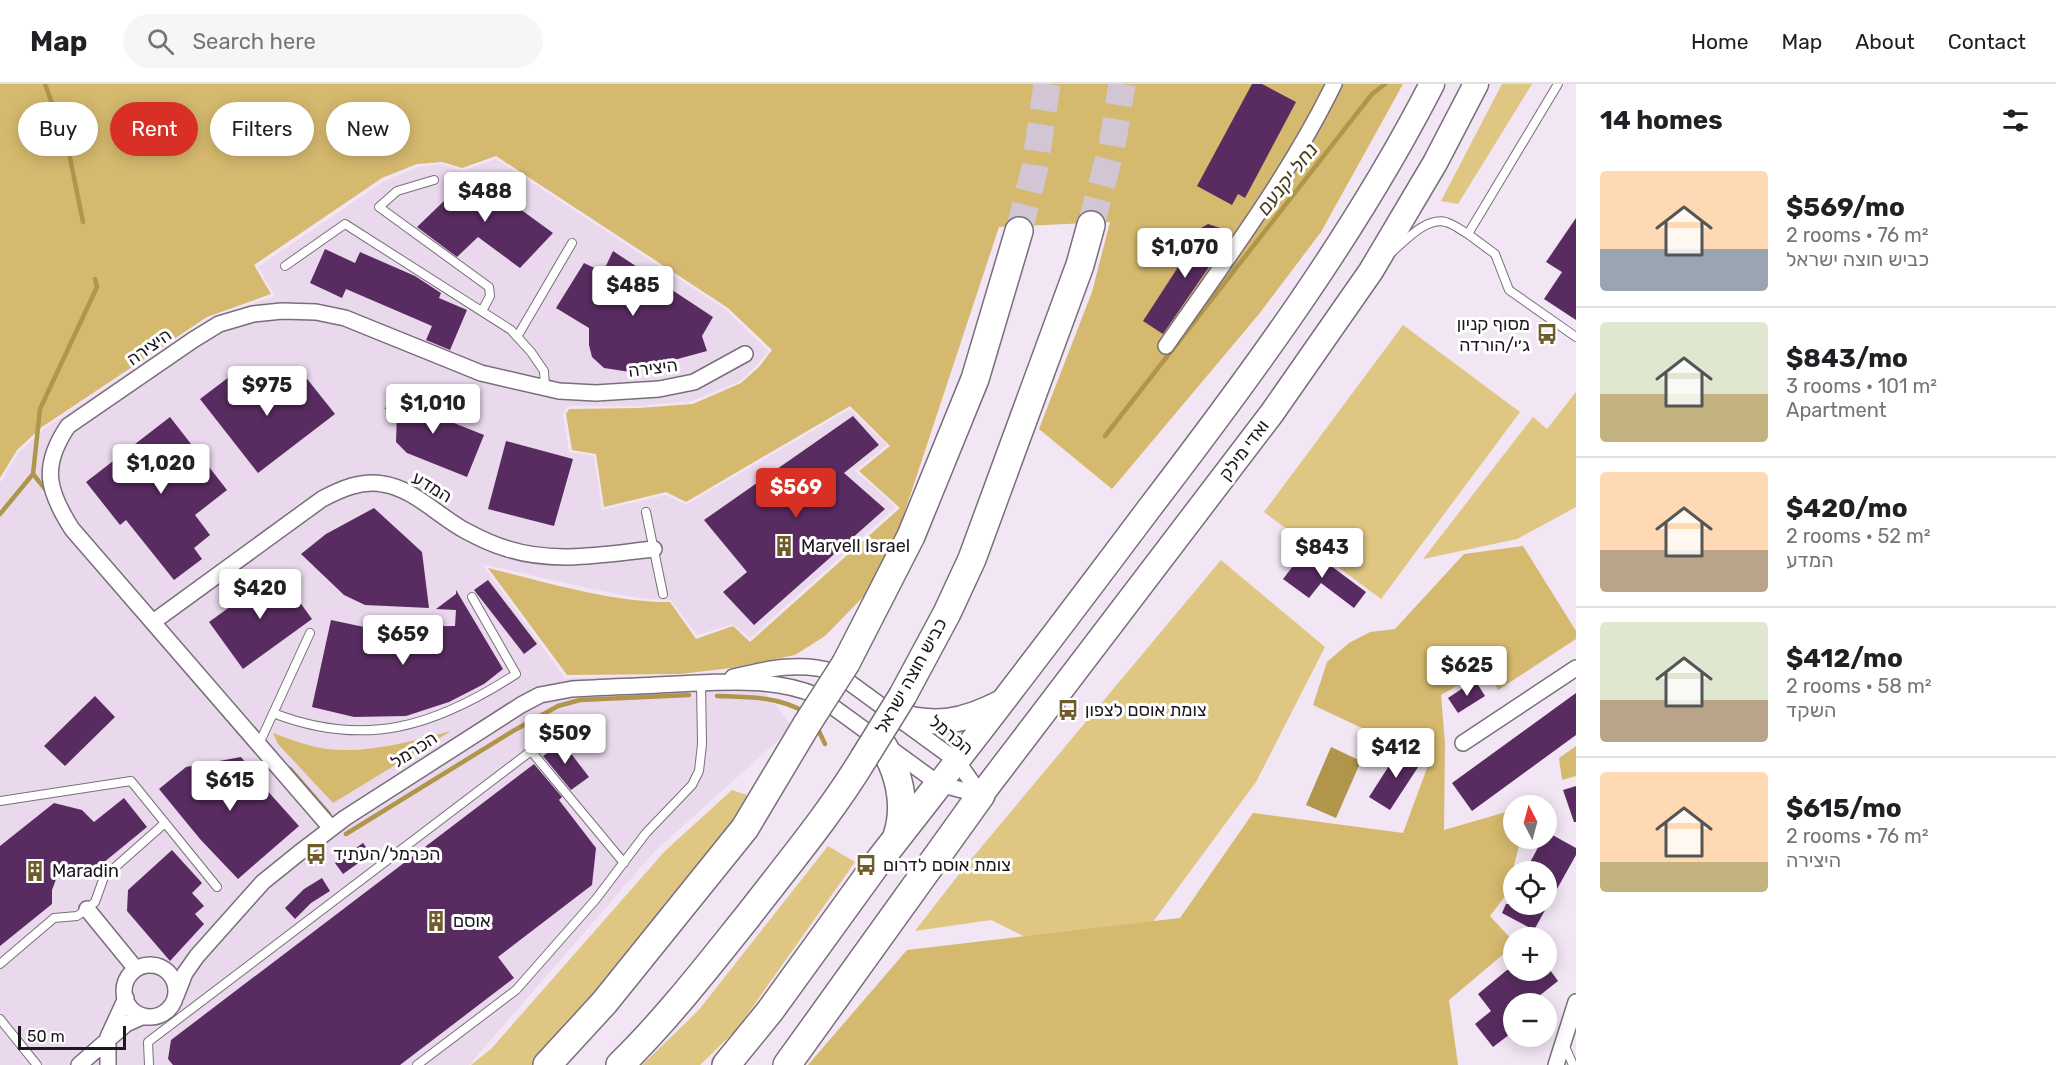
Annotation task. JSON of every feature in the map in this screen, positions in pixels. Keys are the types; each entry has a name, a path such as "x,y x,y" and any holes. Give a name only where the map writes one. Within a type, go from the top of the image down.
{"highway":[{"name":"כביש חוצה ישראל","path":"620,1065 640,1046 690,988 806,842 851,780 899,705 972,559 1080,265 1091,225"},
{"path":"547,1065 604,1003 745,828 846,663 911,536 975,379 1018,231"},
{"path":"872,749 893,764 902,802 900,828 895,841"},
{"path":"726,1065 770,1011 939,784"},
{"path":"787,1065 981,795"}],"main road":[{"path":"939,784 1183,465 1286,324 1370,196 1432,84"},
{"name":"ואדי מילק","path":"981,795 1272,413 1371,271 1435,163 1476,84"},
{"path":"899,705 928,723 948,722 985,711 1002,702"}],"street":[{"path":"1166,346 1268,199 1309,132 1334,84"},
{"name":"היצירה","path":"331,828 72,529 59,508 49,467 56,443 68,426 210,329 253,314 282,311 316,312 345,318 481,373 545,388 596,393 659,389 693,382 745,354"},
{"name":"המדע","path":"153,622 322,499 344,488 366,483 383,484 404,490 466,531 508,549 546,558 654,549"},
{"name":"הכרמל","path":"701,683 788,666 820,667 835,672 899,705 957,761 981,795"},
{"path":"1463,743 1576,668"},
{"name":"הכרמל","path":"176,996 185,973 197,956 263,882 331,828 486,727 540,695 572,689 701,683 769,684 807,691 823,699 872,749 939,784 981,795"},
{"path":"87,909 136,969"},
{"name":"הכרמל","path":"162,967 197,956"},
{"path":"79,1065 108,1037 126,1024 144,1016 162,1014 172,1005 176,996 174,980 162,967 144,965 136,969 126,981 124,990 130,1006 144,1016"},
{"path":"108,1065 108,1037 126,998"},
{"path":"1556,1065 1576,1002"}],"lane":[{"path":"1468,234 1558,84"},
{"path":"434,180 397,191 380,207 489,287 490,296 482,312"},
{"path":"1371,271 1414,233 1427,225 1443,221 1468,234 1495,254 1509,290 1576,337"},
{"path":"285,266 345,224 511,330 544,371 545,388"},
{"path":"517,337 572,243"},
{"path":"646,512 663,594"},
{"path":"273,713 298,723 361,731 400,728 443,714 482,696 516,674 472,597"},
{"path":"259,744 310,633"},
{"path":"417,1065 516,990 574,925 646,833 692,785 699,771 702,744 701,683"},
{"path":"149,1065 148,1042 531,751 624,863"},
{"path":"0,801 131,781 217,887"},
{"path":"0,964 54,918 77,916 87,909 95,902 104,878 165,823"},
{"path":"0,1019 37,1065"},
{"path":"1564,1044 1573,1065"}],"shaded area":[{"path":"0,84 1403,84 1321,232 1259,314 1112,489 1039,429 1092,292 1110,222 999,227 900,526 864,596 825,636 795,655 731,668 680,674 567,675 488,568 601,595 670,602 696,639 733,626 750,642 900,508 859,471 890,446 850,406 686,502 666,492 604,507 596,454 572,450 566,414 569,409 639,408 693,404 741,383 759,367 772,350 728,308 496,156 462,168 442,162 417,164 382,178 254,265 271,294 207,317 42,427 17,450 0,478"},
{"path":"1502,84 1532,84 1458,204 1441,201"},
{"path":"496,159 726,310 768,351 740,381 692,401 639,406 567,406 563,414 569,452 594,456 602,510 666,495 686,505 850,409 887,445 855,471 896,507 750,638 733,624 697,635 671,600 645,599 592,589 482,564 565,678 750,674 793,727 655,851 469,1065 0,1065 0,483 19,452 44,429 208,319 275,296 258,267 384,181 418,167 442,164 462,171"},
{"path":"1403,325 1520,412 1381,599 1264,512"},
{"path":"1576,392 1576,507 1517,539 1423,559 1533,417 1547,429"},
{"path":"1523,546 1576,631 1576,639 1498,690 1487,669 1441,695 1445,743 1444,830 1503,813 1503,849 1518,849 1515,861 1503,861 1503,899 1490,916 1503,930 1503,954 1449,1000 1458,1065 808,1065 907,950 1180,918 1253,813 1403,833 1430,760 1313,705 1327,662 1349,643 1370,632 1395,629 1464,554"},
{"path":"1221,560 1325,647 1256,782 1144,934 1051,950 991,920 915,931 963,869"},
{"path":"451,731 333,803 278,744 273,733 327,749 358,750 390,746"},
{"path":"1576,746 1576,776 1562,780 1559,758"},
{"path":"1331,747 1361,761 1336,818 1306,805"},
{"path":"732,790 753,797 687,887 532,1065 471,1065 491,1049 665,851"},
{"path":"828,846 855,862 737,1029 700,1065 642,1065 698,1011"}],"building":[{"path":"1252,84 1262,84 1296,102 1245,198 1238,194 1232,205 1197,186"},
{"path":"472,174 553,233 520,268 478,237 457,257 417,227"},
{"path":"1576,218 1576,320 1544,299 1562,272 1546,262"},
{"path":"1208,224 1220,228 1222,241 1207,257 1213,261 1163,334 1143,321 1197,238 1201,228"},
{"path":"325,249 355,263 360,252 415,276 441,293 439,298 467,310 450,350 426,340 432,326 346,289 342,298 310,283"},
{"path":"613,251 713,317 702,336 707,351 630,372 604,368 592,357 589,328 556,308 584,263 603,272"},
{"path":"233,374 247,391 259,382 272,399 304,375 335,414 258,473 200,399"},
{"path":"394,388 428,402 424,411 484,435 467,477 407,453 396,442 397,413 385,409"},
{"name":"Marvell Israel","path":"853,416 879,445 844,473 885,509 754,625 723,592 747,572 704,520"},
{"path":"170,417 227,490 195,515 210,535 194,548 202,559 174,580 126,520 120,525 86,482"},
{"path":"506,441 573,459 554,526 488,509"},
{"path":"374,508 422,552 429,608 365,605 344,595 301,554 326,534"},
{"path":"1307,548 1366,592 1354,608 1321,583 1309,598 1283,579"},
{"path":"278,572 312,619 243,669 209,622"},
{"path":"488,580 537,644 524,654 474,590"},
{"path":"456,590 503,669 484,684 449,702 406,716 354,717 312,707 331,620 364,627 455,626 456,610 436,609 456,594"},
{"path":"1475,680 1485,696 1458,713 1448,698"},
{"path":"1576,693 1576,735 1472,811 1452,783"},
{"path":"95,696 115,717 65,766 44,746"},
{"path":"559,738 589,777 571,790 543,756 549,752 546,749"},
{"path":"1401,747 1422,761 1390,810 1369,797"},
{"path":"241,757 299,826 238,879 200,839 159,789 186,767"},
{"name":"אוסם","path":"534,764 562,797 559,800 596,848 592,885 498,957 514,978 400,1065 173,1065 168,1059 171,1040"},
{"path":"1576,786 1576,822 1574,822 1563,790"},
{"name":"Maradin","path":"124,798 147,827 92,872 76,870 58,874 52,890 52,904 0,946 0,846 54,803 82,810 94,822"},
{"path":"1557,838 1576,848 1576,855 1557,889 1557,861 1531,861 1537,849 1557,849"},
{"path":"363,843 371,854 343,874 335,863"},
{"path":"172,850 202,883 192,893 204,906 195,914 204,924 170,961 127,911 128,890"},
{"path":"322,878 330,891 311,903 295,919 285,908 304,889"},
{"path":"1506,915 1542,915 1536,927 1528,927"},
{"path":"1503,973 1503,981 1558,981 1543,993 1503,993 1503,1039 1493,1047 1475,1024 1491,1011 1478,994"}],"waterway":[{"path":"45,84 68,148 83,222"},
{"name":"נחל יקנעם","path":"1105,436 1372,94 1385,84"},
{"path":"46,490 33,474 40,409 97,287 95,279"},
{"path":"0,514 33,474"},
{"path":"346,834 513,731 558,706 580,700 689,695"},
{"path":"717,696 773,700 804,712"},
{"path":"816,725 825,744"},
{"path":"290,769 329,814"}],"tunnel":[{"path":"1019,231 1035,167 1047,84"},
{"path":"1091,225 1112,146 1122,84"}],"place":[{"name":"מסוף קניון ג׳י/הורדה","path":"1547,334"},
{"name":"Marvell Israel","path":"784,546"},
{"name":"צומת אוסם לצפון","path":"1068,710"},
{"name":"הכרמל/העתיד","path":"316,854"},
{"name":"צומת אוסם לדרום","path":"866,865"},
{"name":"Maradin","path":"35,871"},
{"name":"אוסם","path":"436,921"}]}
